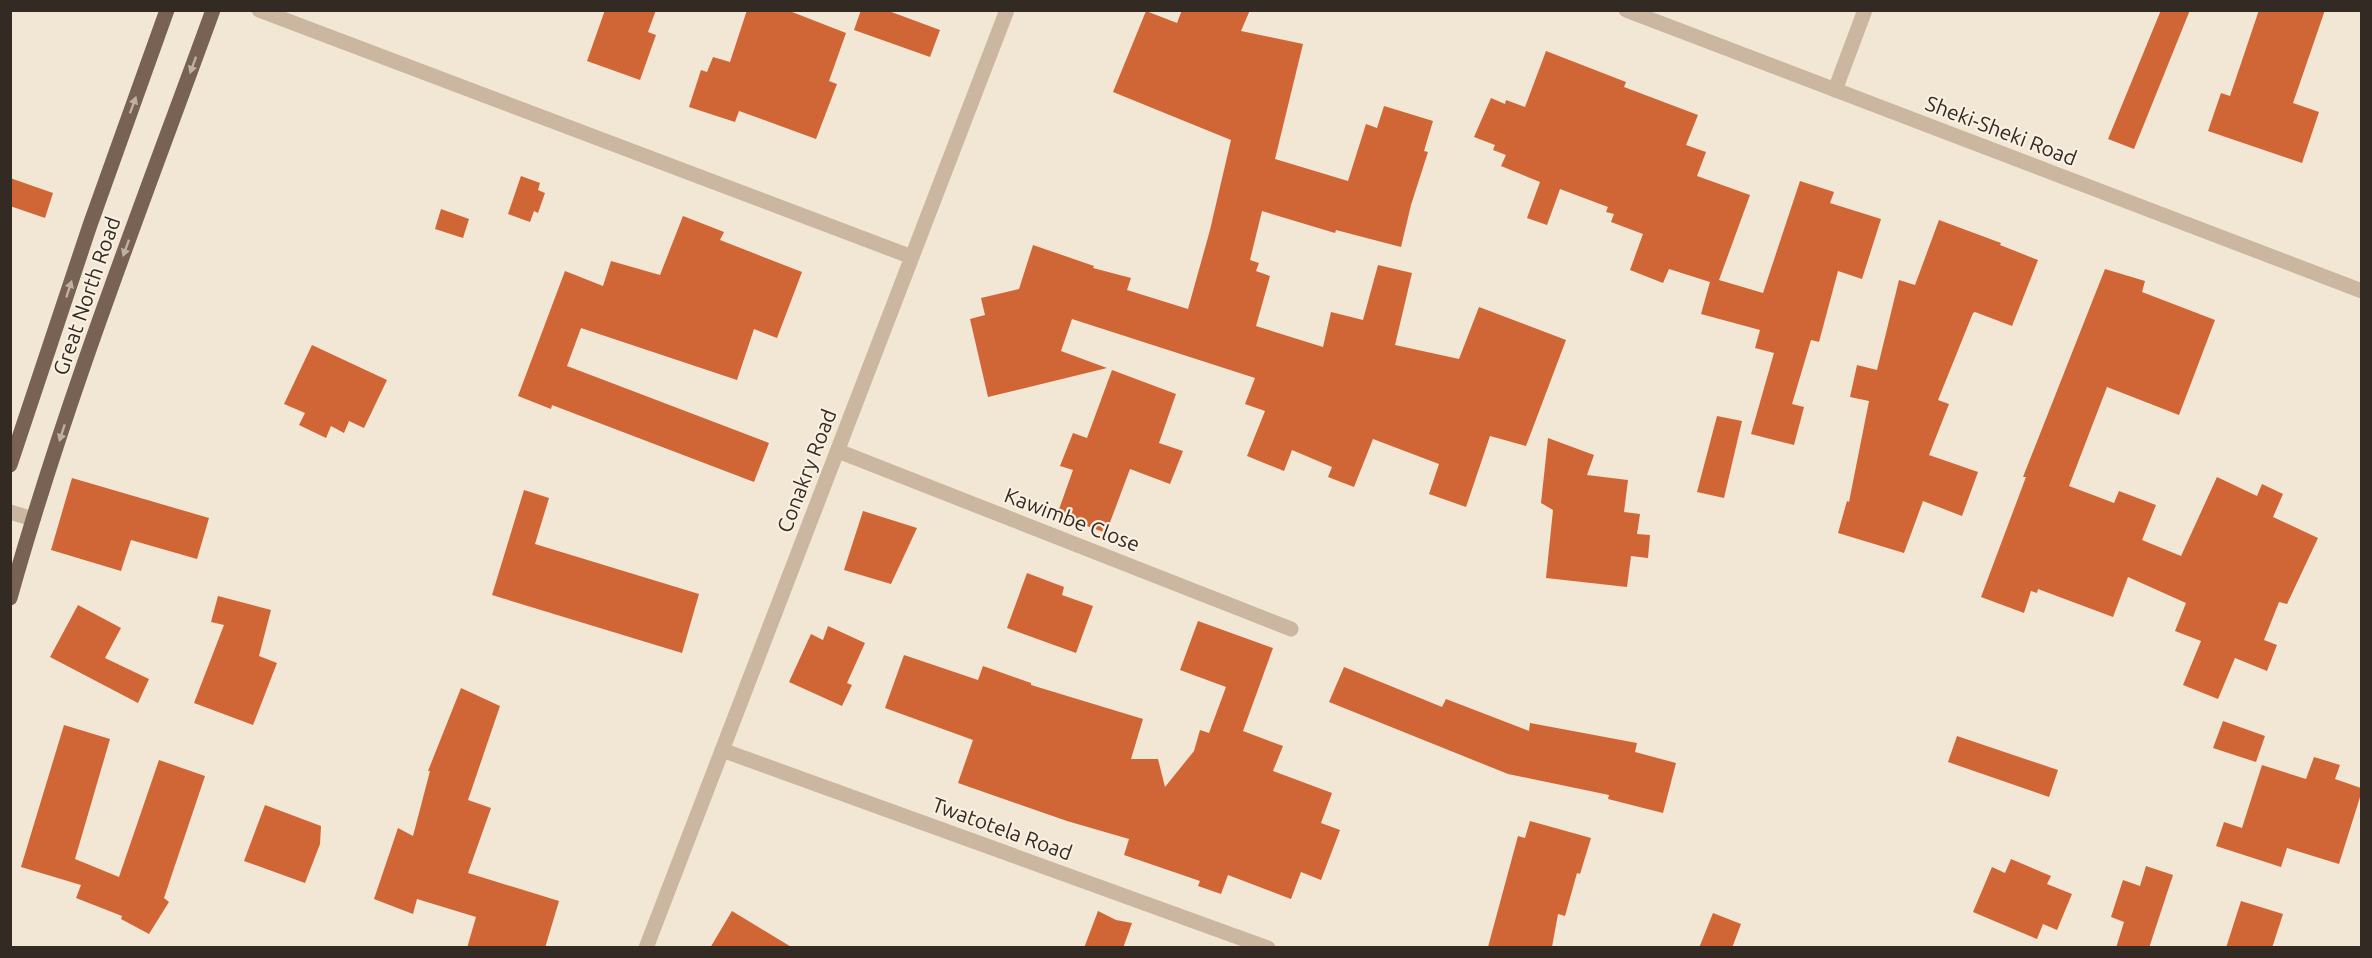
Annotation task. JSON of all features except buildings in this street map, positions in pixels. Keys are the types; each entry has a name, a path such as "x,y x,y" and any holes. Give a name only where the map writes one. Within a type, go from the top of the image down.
{"main road":[{"name":"Great North Road","path":"10,465 90,225 167,10"},
{"name":"Great North Road","path":"10,598 33,519 125,251 213,10"}],"street":[{"path":"259,10 912,257"},
{"name":"Conakry Road","path":"646,948 1007,10"},
{"name":"Sheki-Sheki Road","path":"1626,10 2361,291"},
{"path":"1835,90 1865,10"},
{"name":"Kawimbe Close","path":"837,451 1291,629"},
{"path":"10,512 33,519"},
{"name":"Twatotela Road","path":"722,750 1268,948"}]}
